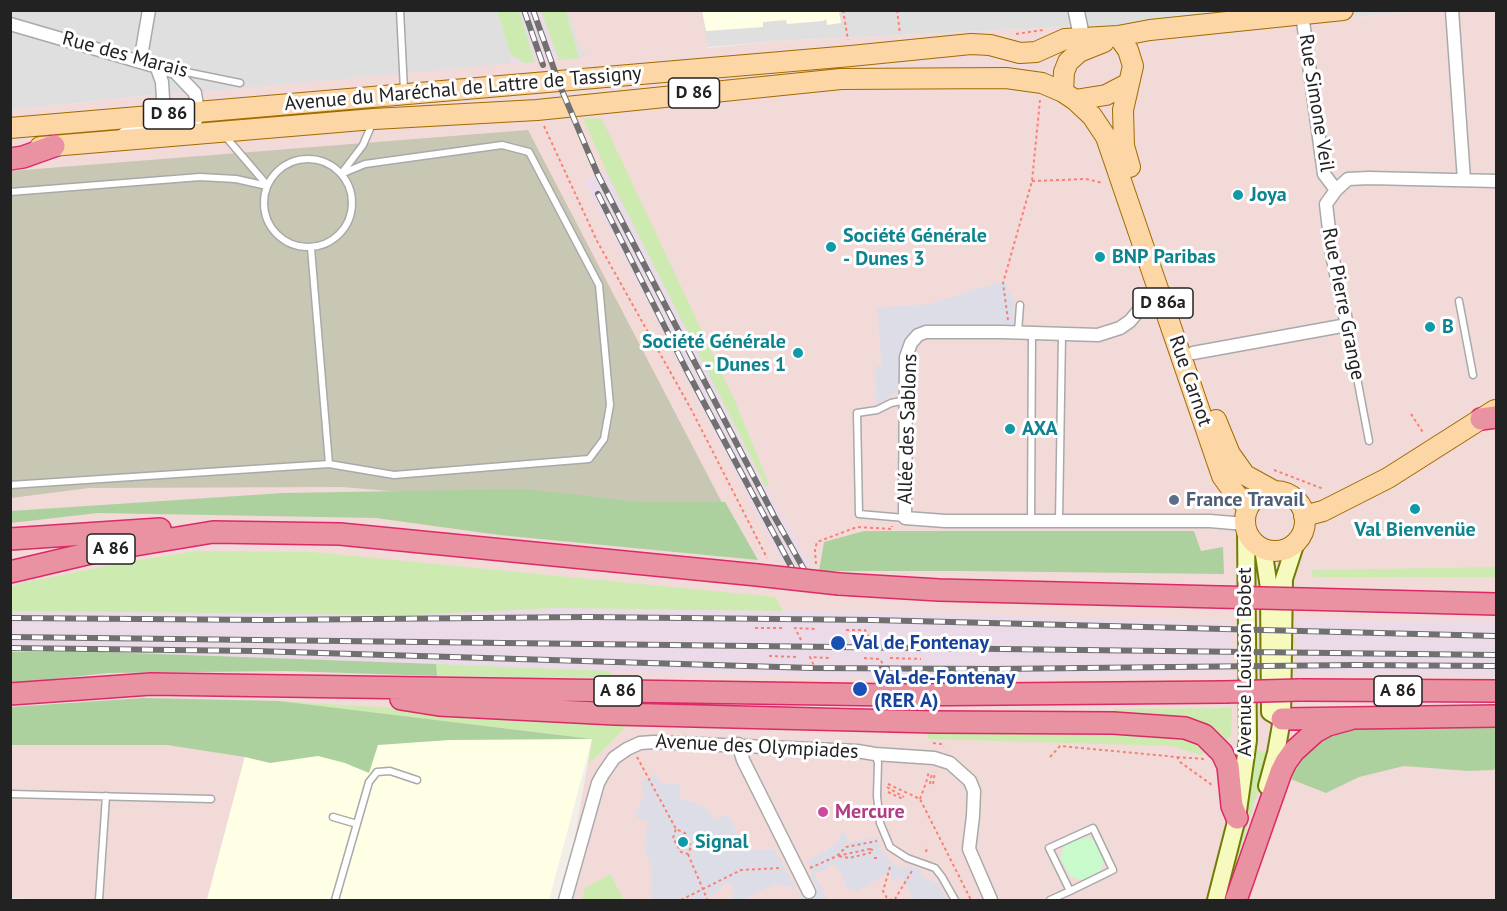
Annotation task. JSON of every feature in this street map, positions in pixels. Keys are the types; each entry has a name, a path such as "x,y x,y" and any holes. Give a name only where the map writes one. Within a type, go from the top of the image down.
{"highway":[{"path":"10,159 54,146"},
{"path":"10,539 196,526 213,532"},
{"name":"A 86","path":"10,572 99,551 213,532 340,534 762,566 839,584 939,590 1304,600 1492,599"},
{"name":"A 86","path":"10,694 152,684 894,695 1300,690 1497,691"},
{"path":"315,686 439,705 615,714 923,722 1113,723 1185,728 1204,735 1222,753 1228,766 1232,806 1237,818"},
{"path":"1282,718 1497,716"},
{"path":"1235,900 1286,762 1294,751 1315,732 1328,725 1350,719"}],"main road":[{"name":"Avenue du Maréchal de Lattre de Tassigny","path":"10,128 971,44 990,45 1020,52 1036,52 1065,39 1118,36 1150,30 1302,12 1343,10"},
{"path":"1118,36 1133,61 1129,83 1106,95 1069,96 1064,72 1073,56 1118,36"},
{"name":"Avenue du Maréchal de Lattre de Tassigny","path":"54,146 374,119 537,110 841,79 1014,78 1042,83 1069,96"},
{"name":"Rue Carnot","path":"1129,83 1123,110 1124,150 1202,352 1230,454 1245,475 1274,491"},
{"name":"Rue Carnot","path":"1069,96 1092,116 1106,136 1222,476 1246,520"},
{"name":"D 86","path":"10,150 54,146"},
{"path":"1304,516 1323,511 1388,478 1491,415"},
{"path":"1274,491 1291,495 1302,508 1304,516 1303,530 1296,542 1280,550 1263,548 1255,544 1246,520 1259,495 1274,491"},
{"name":"Avenue Louison Bobet","path":"1216,900 1237,818 1248,740 1246,520"},
{"name":"Avenue Louison Bobet","path":"1235,900 1276,753 1282,718 1284,579 1296,542"},
{"path":"1263,548 1269,588 1270,712 1282,718"}],"street":[{"path":"140,62 149,10"},
{"path":"1076,10 1082,38"},
{"path":"1452,10 1464,180"},
{"name":"Rue Simone Veil","path":"1302,12 1324,174 1336,190"},
{"name":"Rue des Marais","path":"10,24 175,72"},
{"path":"157,68 162,82 164,115"},
{"path":"111,142 130,130 190,124 196,120 198,112 195,93 175,72"},
{"path":"1336,190 1348,179 1497,181"},
{"name":"Rue Pierre Grange","path":"1336,190 1326,204 1327,223 1347,325"},
{"name":"Allée des Sablons","path":"1158,287 1130,321 1120,328 1098,335 1013,332 926,332 918,335 908,350 899,518 945,521 1246,520"},
{"path":"1202,352 1347,325"},
{"name":"Avenue des Olympiades","path":"565,900 598,783 615,758 632,746 646,742 738,744 857,751 945,761 955,766 970,781 974,791 975,802 969,849 991,900"},
{"path":"738,744 743,760 809,892"}],"lane":[{"path":"400,10 404,94"},
{"name":"Rue des Marais","path":"175,72 186,72 240,83"},
{"path":"341,174 363,145 374,119"},
{"path":"222,133 267,186"},
{"path":"10,485 329,464 394,475 589,459 604,440 610,405 599,285 529,152 502,145 366,164 341,174"},
{"path":"316,160 341,174 350,191 351,211 349,220 338,236 321,246 311,248 291,244 275,233 269,225 264,206 267,186 279,170 296,161 316,160"},
{"path":"10,192 200,177 236,179 267,186"},
{"path":"311,248 329,464"},
{"path":"1458,301 1473,375"},
{"path":"1013,332 1020,305"},
{"name":"Rue Pierre Grange","path":"1347,325 1369,441"},
{"path":"1031,521 1032,333"},
{"path":"1059,521 1062,334"},
{"path":"899,518 859,514 856,413 878,410 891,403 906,400"},
{"path":"875,754 878,762 877,796 880,823 890,847 908,858 935,868 955,900"},
{"path":"335,900 369,782 377,772 390,771 417,780"},
{"path":"10,794 211,799"},
{"path":"99,900 106,796"},
{"path":"333,817 357,824"},
{"path":"1050,900 1070,891 1113,870 1093,828 1049,849 1070,891"}],"path":[{"path":"843,10 851,56"},
{"path":"897,10 903,51"},
{"path":"537,110 597,241 691,409 762,566"},
{"path":"1013,332 1003,283 1032,181 1038,114"},
{"path":"1032,181 1086,179"},
{"path":"1411,414 1420,429"},
{"path":"817,566 815,550 817,542 857,527 892,529 899,518"},
{"path":"755,628 783,628"},
{"path":"801,640 795,628 815,629"},
{"path":"846,630 865,630 870,640"},
{"path":"769,657 797,657"},
{"path":"816,670 810,657 829,658"},
{"path":"864,658 880,659 886,670"},
{"path":"890,658 921,659"},
{"path":"933,743 941,744 945,748"},
{"path":"1050,757 1060,746 1213,760"},
{"path":"1177,757 1180,762 1212,785 1217,785"},
{"path":"639,761 676,829 685,833 691,847 688,854 707,899"},
{"path":"920,799 927,783"},
{"path":"904,798 884,786 920,799 971,900"},
{"path":"676,829 673,838 681,852 688,854"},
{"path":"837,856 846,847 877,841"},
{"path":"926,852 927,846"},
{"path":"681,900 741,870 777,867 798,872 837,856 873,850 870,853 849,858 837,856"},
{"path":"890,867 883,891 888,900 895,899 915,867"}],"shaded area":[{"path":"11,11 497,11 513,64 164,94 11,110"},
{"path":"497,11 566,11 579,58 513,64"},
{"path":"566,11 1420,11 1184,34 1086,26 779,41 579,58"},
{"path":"569,11 701,11 708,48 779,41 1086,26 1184,34 1420,11 1496,11 1496,900 564,900 592,739 253,726 207,900 11,898 10,110 588,56 578,46"},
{"path":"702,11 839,11 841,23 827,25 826,19 787,24 786,20 763,22 763,27 706,31"},
{"path":"528,130 731,520 342,487 89,488 11,498 11,171"},
{"path":"606,171 766,487 812,566 782,563 584,181"},
{"path":"1000,282 1007,283 1008,291 1014,300 1013,326 922,328 896,392 877,405 875,366 882,365 877,308 930,304"},
{"path":"555,608 856,611 1232,622 1231,674 895,679 554,670 103,652 11,652 11,611 410,615"},
{"path":"1298,620 1496,622 1496,675 1297,674"},
{"path":"253,726 592,739 549,900 207,900"},
{"path":"655,774 661,784 680,784 679,798 704,806 716,820 728,814 746,849 775,850 796,888 777,883 743,900 732,900 733,886 726,882 704,900 651,900 652,870 644,846 648,822 635,817 645,793 640,783"},
{"path":"845,833 848,842 878,837 880,849 888,860 903,868 911,866 920,870 923,877 938,884 947,900 939,900 937,897 931,900 914,900 902,877 897,882 891,880 890,872 856,892 846,889 838,867 832,865 816,873 815,876 828,900 802,900 799,895 817,888 810,875 813,873 807,861 838,843 840,834"}],"green space":[{"path":"497,11 519,11 535,62 524,63 510,54"},
{"path":"541,11 566,11 579,58 559,60"},
{"path":"583,118 602,119 734,399 769,484 766,487 606,171"},
{"path":"525,489 638,502 725,502 758,560 499,535 376,518 98,513 11,523 11,511 283,493"},
{"path":"864,531 1194,531 1201,551 1223,547 1224,574 819,571 824,542"},
{"path":"197,551 312,552 775,597 783,611 555,608 410,615 11,611 11,587 21,583"},
{"path":"1496,567 1496,577 1314,577 1311,570"},
{"path":"10,652 103,652 436,664 437,676 287,671 108,673 11,684"},
{"path":"436,664 610,671 612,678 437,676"},
{"path":"143,698 279,701 592,739 450,740 378,745 369,773 345,763 318,756 270,763 167,745 11,745 11,707"},
{"path":"279,701 631,722 588,765 592,739"},
{"path":"1232,708 1231,737 1224,741 1113,714 1114,709"},
{"path":"1496,726 1496,769 1492,770 1468,771 1404,766 1359,777 1326,793 1288,778 1303,755 1338,730"},
{"path":"926,731 1184,737 1208,749 1201,755 1171,746 928,739"},
{"path":"1253,749 1269,753 1232,880 1250,788"},
{"path":"1082,836 1094,840 1104,858 1101,870 1083,881 1070,876 1060,858 1064,846"},
{"path":"610,874 624,900 582,900 585,888"}],"railway":[{"path":"524,10 543,65"},
{"path":"533,10 560,86 598,175 774,516 806,573"},
{"path":"598,194 686,369 793,570"},
{"path":"10,618 267,620 587,617 873,620 1496,636"},
{"path":"10,637 1496,655"},
{"path":"10,648 256,651 812,668 1496,666"}],"place":[{"name":"Joya","path":"1238,195"},
{"name":"Société Générale - Dunes 3","path":"831,247"},
{"name":"BNP Paribas","path":"1100,257"},
{"name":"B","path":"1430,327"},
{"name":"Société Générale - Dunes 1","path":"798,353"},
{"name":"AXA","path":"1010,429"},
{"name":"France Travail","path":"1174,500"},
{"name":"Val Bienvenüe","path":"1415,509"},
{"name":"Val de Fontenay","path":"838,643"},
{"name":"Val-de-Fontenay (RER A)","path":"860,689"},
{"name":"Mercure","path":"823,812"},
{"name":"Signal","path":"683,842"}]}
